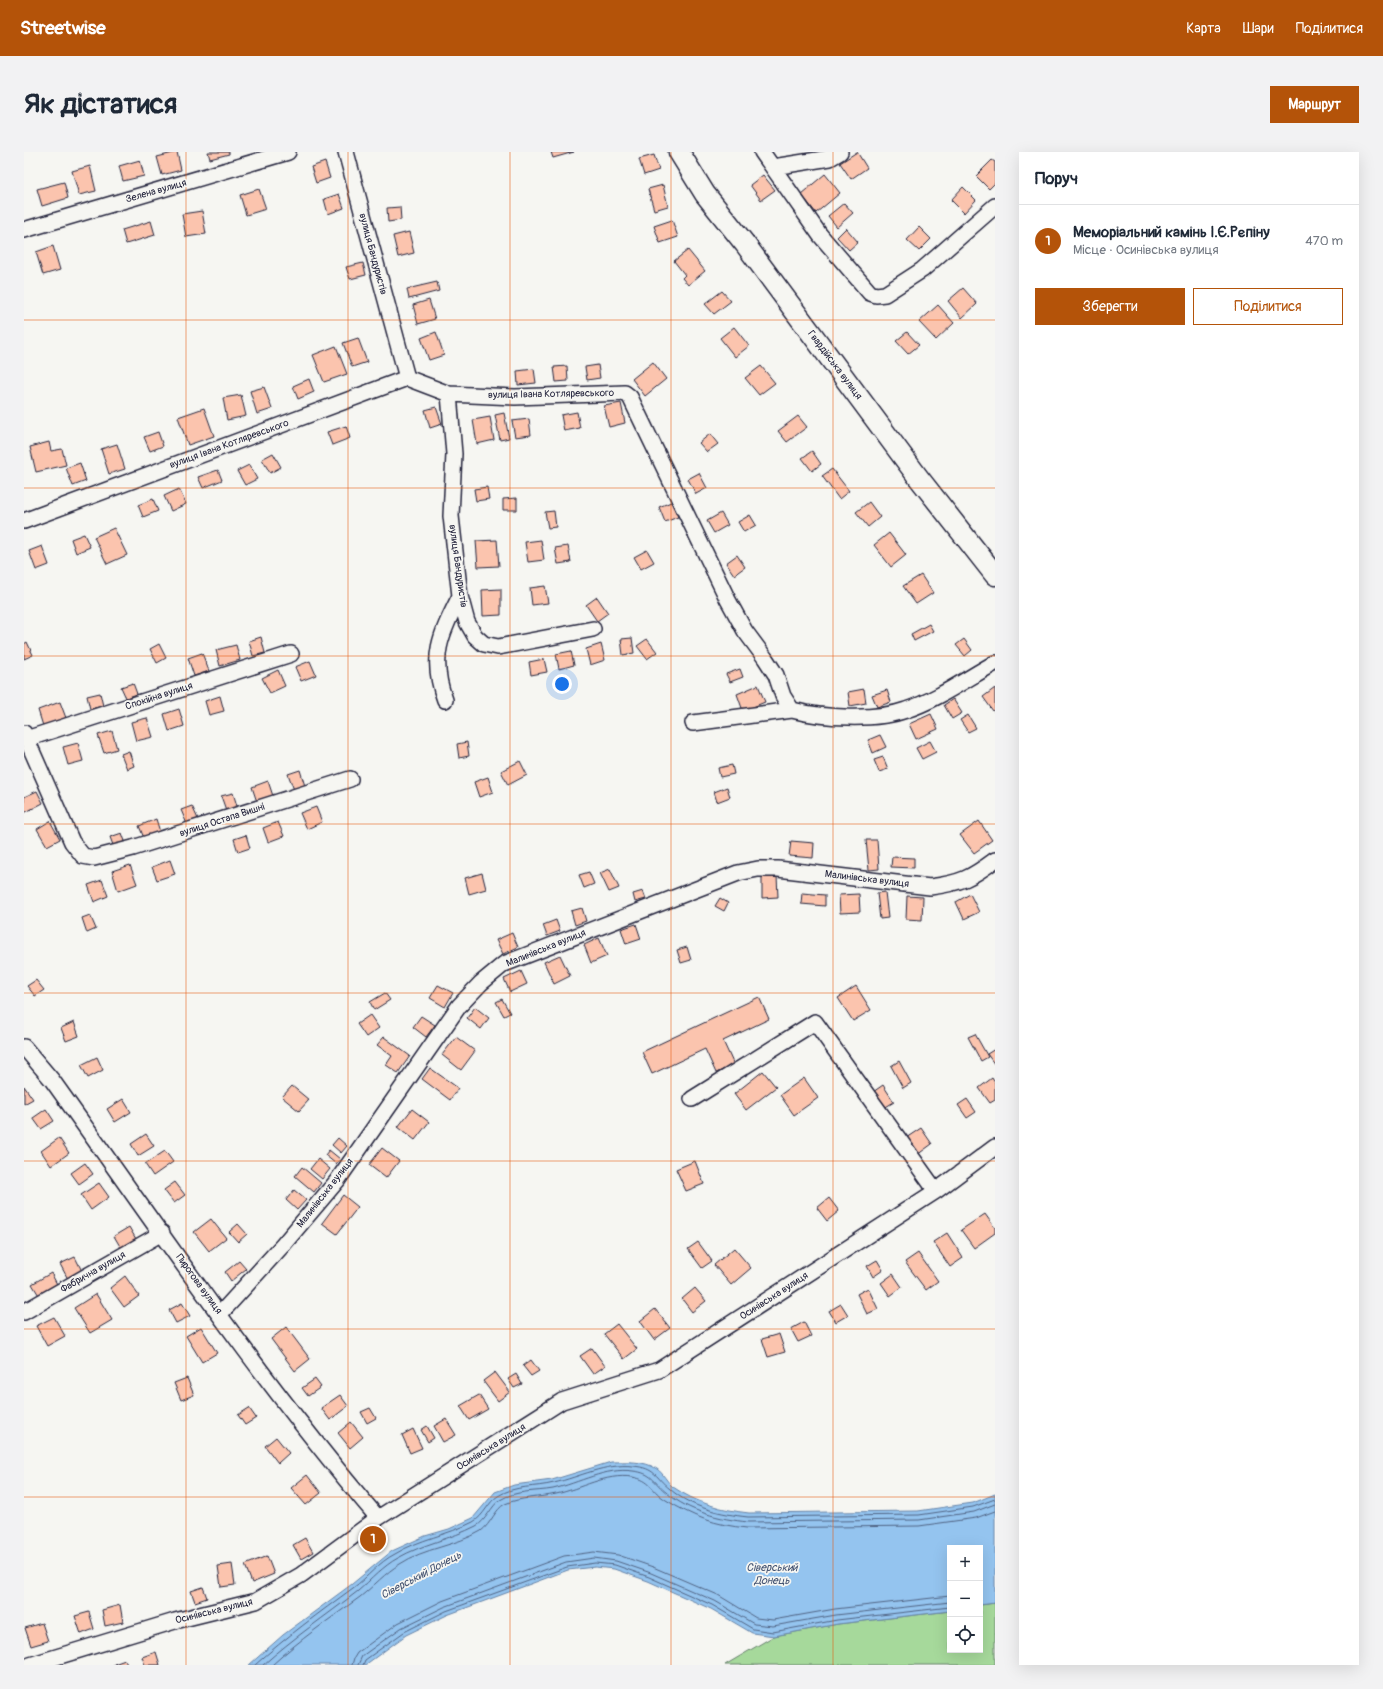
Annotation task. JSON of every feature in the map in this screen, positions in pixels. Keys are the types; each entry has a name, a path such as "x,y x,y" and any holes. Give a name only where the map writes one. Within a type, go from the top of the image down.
{"main road":[{"name":"Гвардійська вулиця","path":"679,152 705,194 750,250 918,477 995,575"}],"street":[{"name":"Зелена вулиця","path":"24,230 288,152"},
{"name":"вулиця Бандуристів","path":"346,152 407,378"},
{"path":"762,152 820,235 870,293 876,295 884,294 922,270 995,206"},
{"path":"773,168 830,158 840,152"},
{"name":"вулиця Івана Котляревського","path":"24,521 407,378 449,394 515,397 625,393 630,397 728,600 745,631 776,675 783,696 792,710"},
{"name":"вулиця Бандуристів","path":"449,394 454,454 451,516 460,596 467,622 475,636 484,644 498,648 593,629"},
{"path":"445,700 439,683 436,663 442,633 460,596"},
{"name":"Спокійна вулиця","path":"25,736 291,654"},
{"path":"693,722 792,710 808,714 866,716 887,715 906,711 924,703 995,663"},
{"name":"вулиця Остапа Вишні","path":"25,736 72,842 83,856 94,858 133,848 350,779"},
{"name":"Малинівська вулиця","path":"220,1314 282,1246 337,1181 459,1006 481,983 504,964 738,873 758,869 778,869 930,887 954,884 974,875 995,860"},
{"path":"692,1099 815,1022 936,1192"},
{"name":"Пирогова вулиця","path":"24,1047 52,1080 220,1314 331,1462 378,1518"},
{"name":"Осинівська вулиця","path":"30,1665 175,1621 256,1601 301,1575 378,1518 562,1401 659,1370 936,1192 995,1147"},
{"name":"Фабрична вулиця","path":"24,1312 162,1233"}],"green space":[{"path":"995,1603 995,1665 725,1665 774,1636 838,1624 947,1611 947,1653 983,1653 983,1605"}],"water":[{"name":"Сіверський Донець","path":"611,1462 634,1462 646,1464 659,1471 673,1487 682,1493 719,1508 749,1513 918,1511 973,1503 995,1494 995,1603 983,1605 983,1545 947,1545 947,1611 838,1624 774,1636 752,1633 711,1609 648,1581 614,1569 595,1567 568,1570 447,1615 406,1635 365,1665 249,1665 283,1635 352,1584 392,1551 425,1536 449,1529 473,1518 495,1492 514,1485 552,1480"}],"building":[{"path":"177,152 181,170 162,175 157,157"},
{"path":"208,152 229,152 229,154 210,159"},
{"path":"551,152 574,152 553,158"},
{"path":"857,152 867,168 851,179 840,163"},
{"path":"654,155 659,170 644,175 639,159"},
{"path":"140,160 144,176 123,181 119,166"},
{"path":"992,160 995,162 995,183 989,189 976,176"},
{"path":"325,162 330,178 316,183 311,167"},
{"path":"90,166 96,191 79,195 72,171"},
{"path":"825,174 840,193 816,213 801,194"},
{"path":"763,175 775,190 761,200 750,185"},
{"path":"64,182 68,198 42,206 37,189"},
{"path":"663,185 668,206 654,210 648,189"},
{"path":"963,187 976,200 964,213 951,200"},
{"path":"259,189 266,209 246,215 240,195"},
{"path":"339,194 344,208 328,214 324,199"},
{"path":"844,203 853,213 837,227 828,216"},
{"path":"400,207 401,220 388,222 387,208"},
{"path":"202,211 206,234 186,237 182,214"},
{"path":"672,220 678,237 660,243 654,226"},
{"path":"151,221 155,235 126,244 122,230"},
{"path":"919,227 931,239 919,251 907,240"},
{"path":"846,228 858,242 849,250 837,237"},
{"path":"409,232 414,253 398,257 393,236"},
{"path":"53,246 60,270 43,275 36,252"},
{"path":"688,250 705,271 688,285 682,278 685,275 674,261"},
{"path":"363,263 366,275 350,279 346,267"},
{"path":"437,282 439,291 409,299 407,289"},
{"path":"963,288 977,304 962,318 948,301"},
{"path":"722,291 731,301 714,314 705,304"},
{"path":"429,300 435,319 418,324 413,305"},
{"path":"938,305 954,323 936,340 919,322"},
{"path":"734,327 749,346 735,357 720,338"},
{"path":"436,332 444,355 429,360 421,338"},
{"path":"907,332 919,345 908,354 896,341"},
{"path":"358,338 367,362 352,367 343,343"},
{"path":"336,346 347,374 324,382 313,355"},
{"path":"653,362 666,379 645,396 632,379"},
{"path":"598,365 600,378 587,380 585,367"},
{"path":"567,366 568,381 556,382 554,367"},
{"path":"761,366 775,383 759,395 745,378"},
{"path":"534,369 536,383 518,385 517,371"},
{"path":"309,379 314,392 298,399 293,386"},
{"path":"264,387 272,409 257,414 250,391"},
{"path":"241,395 246,416 227,420 223,398"},
{"path":"621,403 625,423 609,427 604,406"},
{"path":"436,407 442,424 430,428 425,410"},
{"path":"204,408 214,436 188,445 178,417"},
{"path":"577,412 580,428 564,431 561,415"},
{"path":"504,413 509,438 500,440 495,415"},
{"path":"798,416 807,427 787,442 778,431"},
{"path":"490,417 494,440 477,444 473,420"},
{"path":"529,419 531,435 515,437 512,421"},
{"path":"346,426 350,438 332,445 327,432"},
{"path":"158,432 163,446 150,451 144,437"},
{"path":"710,434 718,444 707,452 699,443"},
{"path":"49,442 51,451 62,449 66,465 36,472 30,447"},
{"path":"117,444 125,469 109,474 101,449"},
{"path":"812,451 821,464 812,471 802,458"},
{"path":"273,453 281,467 270,473 262,459"},
{"path":"80,463 86,481 73,486 66,468"},
{"path":"249,465 257,479 245,485 237,471"},
{"path":"832,469 849,491 839,499 822,476"},
{"path":"218,470 222,480 203,488 198,477"},
{"path":"699,473 707,488 696,494 688,479"},
{"path":"487,487 489,499 476,501 474,489"},
{"path":"179,489 186,504 171,511 164,496"},
{"path":"517,498 517,510 503,510 503,499"},
{"path":"153,499 158,511 143,517 138,505"},
{"path":"671,502 678,517 665,522 659,507"},
{"path":"869,502 880,517 868,527 856,512"},
{"path":"554,511 556,527 548,528 545,512"},
{"path":"721,513 728,525 714,533 707,521"},
{"path":"750,515 756,525 744,532 738,522"},
{"path":"114,528 127,555 107,564 94,537"},
{"path":"889,533 906,555 891,567 874,545"},
{"path":"84,534 90,547 76,553 71,539"},
{"path":"497,540 499,566 478,567 476,541"},
{"path":"541,540 544,560 528,562 525,542"},
{"path":"42,546 49,565 36,570 29,551"},
{"path":"568,546 571,562 558,564 555,548"},
{"path":"647,550 654,562 641,569 634,557"},
{"path":"737,555 745,567 734,575 726,563"},
{"path":"921,575 933,593 916,604 903,586"},
{"path":"545,586 548,603 532,605 530,588"},
{"path":"501,589 501,615 483,616 482,590"},
{"path":"597,597 608,613 597,621 586,605"},
{"path":"929,624 933,631 914,641 911,634"},
{"path":"261,637 265,653 253,656 249,641"},
{"path":"632,638 634,653 623,655 621,639"},
{"path":"647,639 657,652 647,659 637,646"},
{"path":"964,639 972,650 965,656 956,645"},
{"path":"27,642 33,655 24,659 24,644"},
{"path":"159,644 166,658 157,663 150,649"},
{"path":"601,644 605,660 590,665 586,649"},
{"path":"236,645 240,660 220,666 216,650"},
{"path":"571,651 574,665 559,669 556,654"},
{"path":"202,653 209,671 194,676 188,658"},
{"path":"544,659 547,672 531,675 529,662"},
{"path":"310,661 316,675 301,681 295,667"},
{"path":"740,669 743,677 730,682 726,674"},
{"path":"278,670 285,686 270,693 262,678"},
{"path":"133,683 137,694 126,698 121,687"},
{"path":"758,685 765,702 743,711 737,694"},
{"path":"995,688 995,710 993,711 983,697"},
{"path":"864,689 866,703 850,706 848,692"},
{"path":"887,690 891,702 877,707 872,695"},
{"path":"100,693 103,706 90,709 87,696"},
{"path":"220,696 224,711 209,715 205,701"},
{"path":"953,699 962,713 952,719 944,705"},
{"path":"60,702 66,718 43,726 38,710"},
{"path":"179,709 184,726 169,731 164,714"},
{"path":"931,714 938,729 916,739 909,724"},
{"path":"968,715 976,728 968,732 960,720"},
{"path":"147,718 153,737 136,741 131,722"},
{"path":"112,731 117,749 104,753 98,735"},
{"path":"880,735 886,747 873,753 868,740"},
{"path":"930,741 936,752 922,759 916,748"},
{"path":"467,742 469,756 459,758 457,744"},
{"path":"78,743 83,761 68,765 63,747"},
{"path":"129,751 134,766 127,769 121,754"},
{"path":"883,757 888,769 879,772 874,760"},
{"path":"520,761 527,775 508,785 501,771"},
{"path":"732,765 734,774 720,777 718,768"},
{"path":"300,770 305,786 294,790 288,774"},
{"path":"488,777 493,792 479,797 474,782"},
{"path":"268,781 273,796 257,802 252,787"},
{"path":"727,787 730,797 717,802 714,792"},
{"path":"37,791 43,803 24,813 24,797"},
{"path":"233,793 238,809 227,813 221,796"},
{"path":"192,806 198,819 187,824 181,810"},
{"path":"316,807 322,822 307,829 300,813"},
{"path":"156,819 160,832 144,838 139,826"},
{"path":"50,821 60,839 47,846 37,829"},
{"path":"979,821 992,840 974,853 960,835"},
{"path":"278,822 284,836 268,842 263,828"},
{"path":"122,833 126,844 114,848 110,837"},
{"path":"246,835 250,848 238,852 234,839"},
{"path":"866,840 877,840 879,869 869,870"},
{"path":"791,841 814,843 813,858 789,856"},
{"path":"892,857 914,858 914,868 891,867"},
{"path":"170,860 175,874 157,880 152,867"},
{"path":"130,865 137,884 118,891 112,871"},
{"path":"610,869 619,888 609,892 600,873"},
{"path":"589,872 594,884 584,888 579,875"},
{"path":"482,873 486,889 469,894 465,878"},
{"path":"777,876 778,897 762,898 762,877"},
{"path":"102,880 108,896 94,902 88,885"},
{"path":"643,891 646,899 635,902 633,894"},
{"path":"885,892 888,918 880,919 877,893"},
{"path":"802,893 825,895 825,906 801,904"},
{"path":"859,894 860,912 840,913 839,895"},
{"path":"970,894 979,912 964,919 956,902"},
{"path":"907,896 923,897 922,920 906,919"},
{"path":"720,898 728,903 724,911 715,906"},
{"path":"582,908 586,921 575,925 571,911"},
{"path":"90,915 96,929 87,933 82,918"},
{"path":"556,920 560,931 547,936 543,925"},
{"path":"636,924 641,939 626,944 621,929"},
{"path":"512,933 518,947 503,954 496,940"},
{"path":"599,938 607,956 591,963 584,945"},
{"path":"687,947 691,960 681,963 677,950"},
{"path":"560,955 570,976 554,984 544,962"},
{"path":"521,971 527,984 510,992 504,979"},
{"path":"36,980 44,990 35,996 27,986"},
{"path":"438,985 453,993 445,1007 430,998"},
{"path":"856,986 871,1010 853,1021 838,998"},
{"path":"385,993 390,1000 374,1010 370,1002"},
{"path":"759,997 769,1019 723,1041 734,1065 716,1073 705,1049 652,1074 642,1052"},
{"path":"502,999 510,1013 504,1016 496,1002"},
{"path":"475,1007 489,1018 481,1029 467,1018"},
{"path":"370,1015 379,1028 366,1037 357,1024"},
{"path":"421,1016 435,1025 426,1037 413,1027"},
{"path":"74,1022 79,1036 66,1041 61,1028"},
{"path":"975,1034 988,1057 981,1061 968,1037"},
{"path":"384,1037 410,1056 398,1073 386,1065 392,1056 377,1045"},
{"path":"456,1037 475,1051 461,1070 442,1055"},
{"path":"995,1049 995,1065 987,1054"},
{"path":"97,1057 103,1070 88,1078 81,1065"},
{"path":"899,1061 911,1083 903,1088 891,1066"},
{"path":"430,1068 458,1088 450,1100 422,1079"},
{"path":"763,1071 776,1087 746,1110 734,1094"},
{"path":"804,1078 818,1098 794,1115 780,1095"},
{"path":"992,1078 995,1083 995,1100 990,1103 979,1088"},
{"path":"883,1085 894,1102 884,1108 873,1092"},
{"path":"24,1086 33,1099 24,1104"},
{"path":"292,1086 309,1100 299,1111 282,1097"},
{"path":"123,1099 131,1112 115,1122 107,1109"},
{"path":"967,1099 976,1112 967,1118 958,1105"},
{"path":"46,1109 54,1121 41,1129 33,1118"},
{"path":"412,1109 429,1122 415,1140 398,1127"},
{"path":"921,1128 932,1144 917,1155 906,1138"},
{"path":"146,1134 154,1146 138,1156 131,1144"},
{"path":"59,1138 69,1153 51,1166 41,1151"},
{"path":"338,1138 347,1146 341,1153 332,1145"},
{"path":"382,1148 399,1161 386,1178 369,1165"},
{"path":"329,1150 340,1159 336,1164 325,1155"},
{"path":"165,1151 173,1162 153,1176 145,1164"},
{"path":"318,1159 330,1169 322,1179 310,1169"},
{"path":"695,1161 704,1184 686,1191 676,1169"},
{"path":"85,1163 93,1174 79,1184 71,1173"},
{"path":"302,1167 321,1183 314,1192 295,1176"},
{"path":"175,1182 185,1195 174,1203 164,1190"},
{"path":"99,1183 109,1197 91,1210 81,1195"},
{"path":"294,1190 306,1200 297,1210 286,1200"},
{"path":"343,1195 358,1207 337,1234 322,1223"},
{"path":"829,1198 839,1211 827,1221 817,1208"},
{"path":"985,1214 995,1228 995,1233 974,1248 961,1230"},
{"path":"211,1219 226,1238 209,1251 194,1232"},
{"path":"238,1224 247,1234 238,1242 229,1232"},
{"path":"129,1227 136,1239 121,1248 114,1236"},
{"path":"947,1233 963,1258 950,1267 933,1242"},
{"path":"698,1242 712,1261 702,1268 688,1249"},
{"path":"734,1248 751,1268 731,1285 714,1265"},
{"path":"918,1253 938,1281 926,1290 905,1262"},
{"path":"75,1257 83,1273 69,1281 60,1264"},
{"path":"877,1260 883,1270 873,1277 867,1266"},
{"path":"239,1261 246,1269 231,1281 225,1272"},
{"path":"51,1273 58,1286 40,1297 32,1284"},
{"path":"893,1274 902,1287 890,1296 881,1283"},
{"path":"125,1276 139,1296 124,1307 110,1288"},
{"path":"695,1288 706,1301 692,1312 682,1299"},
{"path":"868,1288 878,1309 867,1314 857,1294"},
{"path":"96,1294 112,1320 90,1333 74,1308"},
{"path":"182,1303 190,1316 176,1323 169,1310"},
{"path":"841,1304 848,1315 836,1322 829,1311"},
{"path":"655,1309 670,1328 654,1340 640,1321"},
{"path":"54,1317 65,1336 47,1346 36,1326"},
{"path":"804,1322 811,1336 798,1342 791,1329"},
{"path":"617,1324 637,1349 624,1359 604,1334"},
{"path":"201,1327 217,1353 202,1362 186,1336"},
{"path":"286,1327 310,1359 295,1371 271,1339"},
{"path":"779,1334 785,1352 768,1357 762,1339"},
{"path":"592,1348 605,1366 593,1374 580,1356"},
{"path":"531,1360 539,1371 531,1376 523,1366"},
{"path":"495,1372 510,1392 498,1401 483,1381"},
{"path":"516,1374 522,1384 514,1388 508,1379"},
{"path":"187,1378 194,1395 181,1400 174,1383"},
{"path":"315,1379 321,1387 308,1396 302,1388"},
{"path":"340,1395 348,1406 330,1420 321,1408"},
{"path":"479,1395 488,1409 469,1420 460,1406"},
{"path":"249,1408 256,1418 245,1425 238,1415"},
{"path":"370,1408 376,1418 367,1423 361,1412"},
{"path":"446,1419 456,1435 443,1442 434,1426"},
{"path":"351,1422 363,1437 350,1448 338,1433"},
{"path":"427,1426 434,1438 428,1442 421,1430"},
{"path":"413,1429 422,1448 410,1453 402,1435"},
{"path":"276,1437 289,1453 278,1463 265,1446"},
{"path":"307,1475 321,1493 306,1505 291,1488"},
{"path":"305,1538 313,1552 301,1559 293,1545"},
{"path":"267,1556 274,1574 252,1583 245,1565"},
{"path":"232,1564 235,1585 221,1587 218,1566"},
{"path":"203,1587 207,1598 195,1602 191,1591"},
{"path":"120,1605 123,1622 105,1626 102,1610"},
{"path":"89,1612 94,1629 81,1634 75,1616"},
{"path":"42,1623 48,1641 31,1646 25,1628"},
{"path":"156,1652 160,1665 145,1665 142,1657"},
{"path":"125,1660 127,1665 114,1665 114,1664"}],"place":[{"name":"Меморіальний камінь І.Є.Рєпіну","path":"373,1539"}]}
